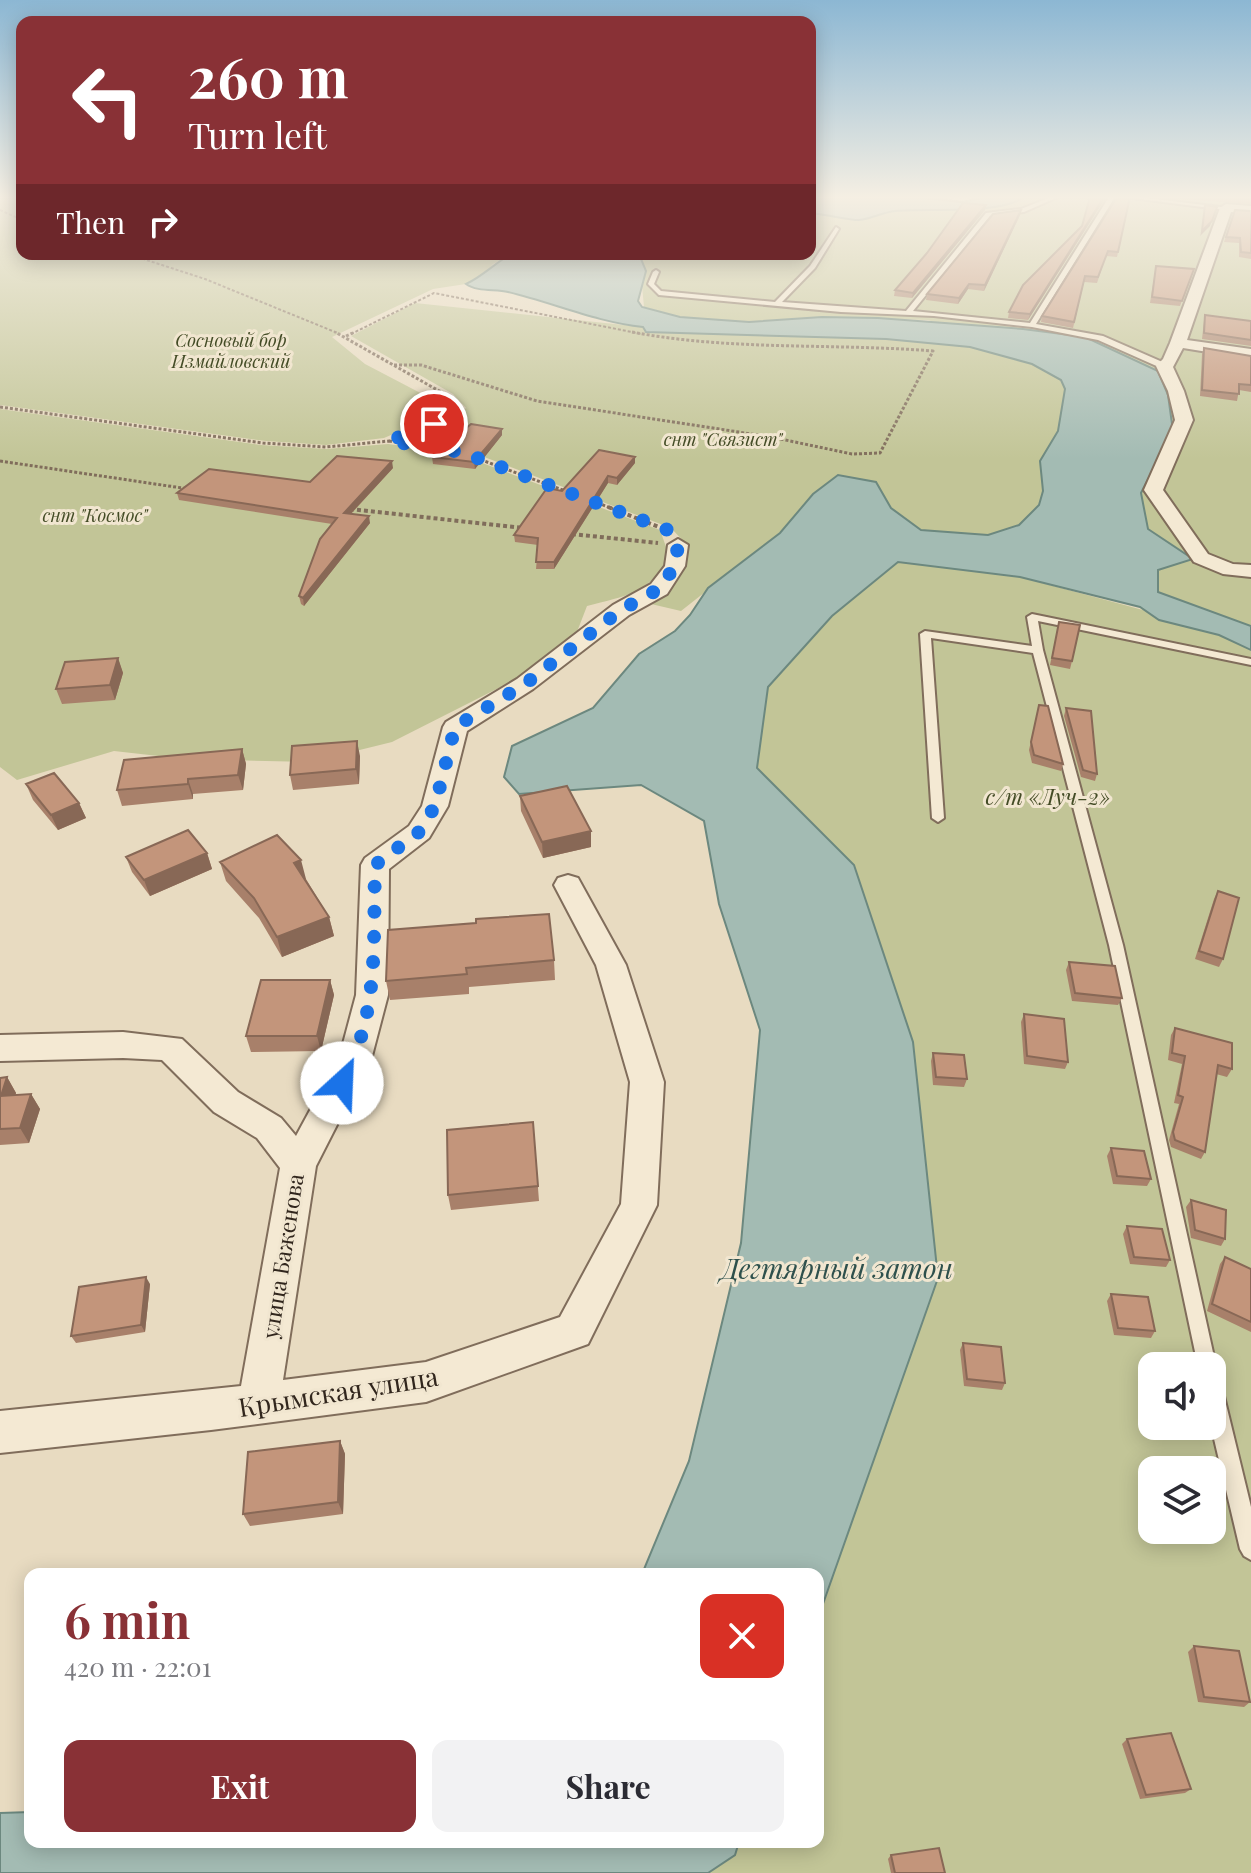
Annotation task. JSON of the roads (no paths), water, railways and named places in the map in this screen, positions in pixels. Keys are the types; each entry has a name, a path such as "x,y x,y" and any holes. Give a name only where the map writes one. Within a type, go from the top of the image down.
{"street":[{"path":"1199,284 1170,362 1164,366 1176,391 1184,420 1153,490 1201,558 1230,570 1251,571"},
{"path":"1178,343 1251,354"},
{"path":"298,1165 356,1056 372,995 375,865 419,832 435,806 455,727 537,676 621,610 659,589 675,566 678,545"},
{"name":"Крымская улица","path":"0,1432 426,1382 574,1331 639,1205 647,1082 611,965 568,885"},
{"name":"улица Баженова","path":"0,1048 123,1045 170,1048 226,1102 269,1128 298,1165 259,1402"}],"lane":[{"path":"651,284 659,293 1032,325 1100,338 1164,366"},
{"path":"776,305 796,284"},
{"path":"907,314 931,284"},
{"path":"1032,325 1057,284"},
{"path":"1204,1352 1116,945 1032,617 1251,662"},
{"path":"938,818 925,634 1038,650"},
{"path":"1225,1440 1251,1549"}],"water":[{"name":"Дегтярный затон","path":"467,284 642,284 638,301 642,307 680,317 749,322 822,317 878,318 1085,337 1158,371 1168,395 1173,431 1141,493 1148,529 1193,559 1158,570 1158,592 1251,626 1251,650 1219,635 1159,620 1140,607 1020,577 898,562 832,616 768,687 757,768 854,865 913,1042 938,1278 824,1601 824,1568 644,1568 689,1461 741,1243 760,1030 719,904 704,821 641,785 519,794 504,777 512,746 593,708 639,654 675,631 708,588 780,533 813,494 838,475 876,482 891,508 921,530 988,535 1019,525 1039,505 1043,491 1040,461 1058,431 1065,389 1061,380 1032,364 970,347 886,339 646,332 643,327 609,321 508,292"},
{"path":"24,1812 24,1848 737,1848 735,1855 708,1873 0,1873 0,1813"}],"park label":[{"name":"Сосновый бор Измайловский","path":"231,350"},
{"name":"снт \"Связист\"","path":"723,439"},
{"name":"снт \"Космос\"","path":"95,515"},
{"name":"с/т «Луч-2»","path":"1048,796"}]}
